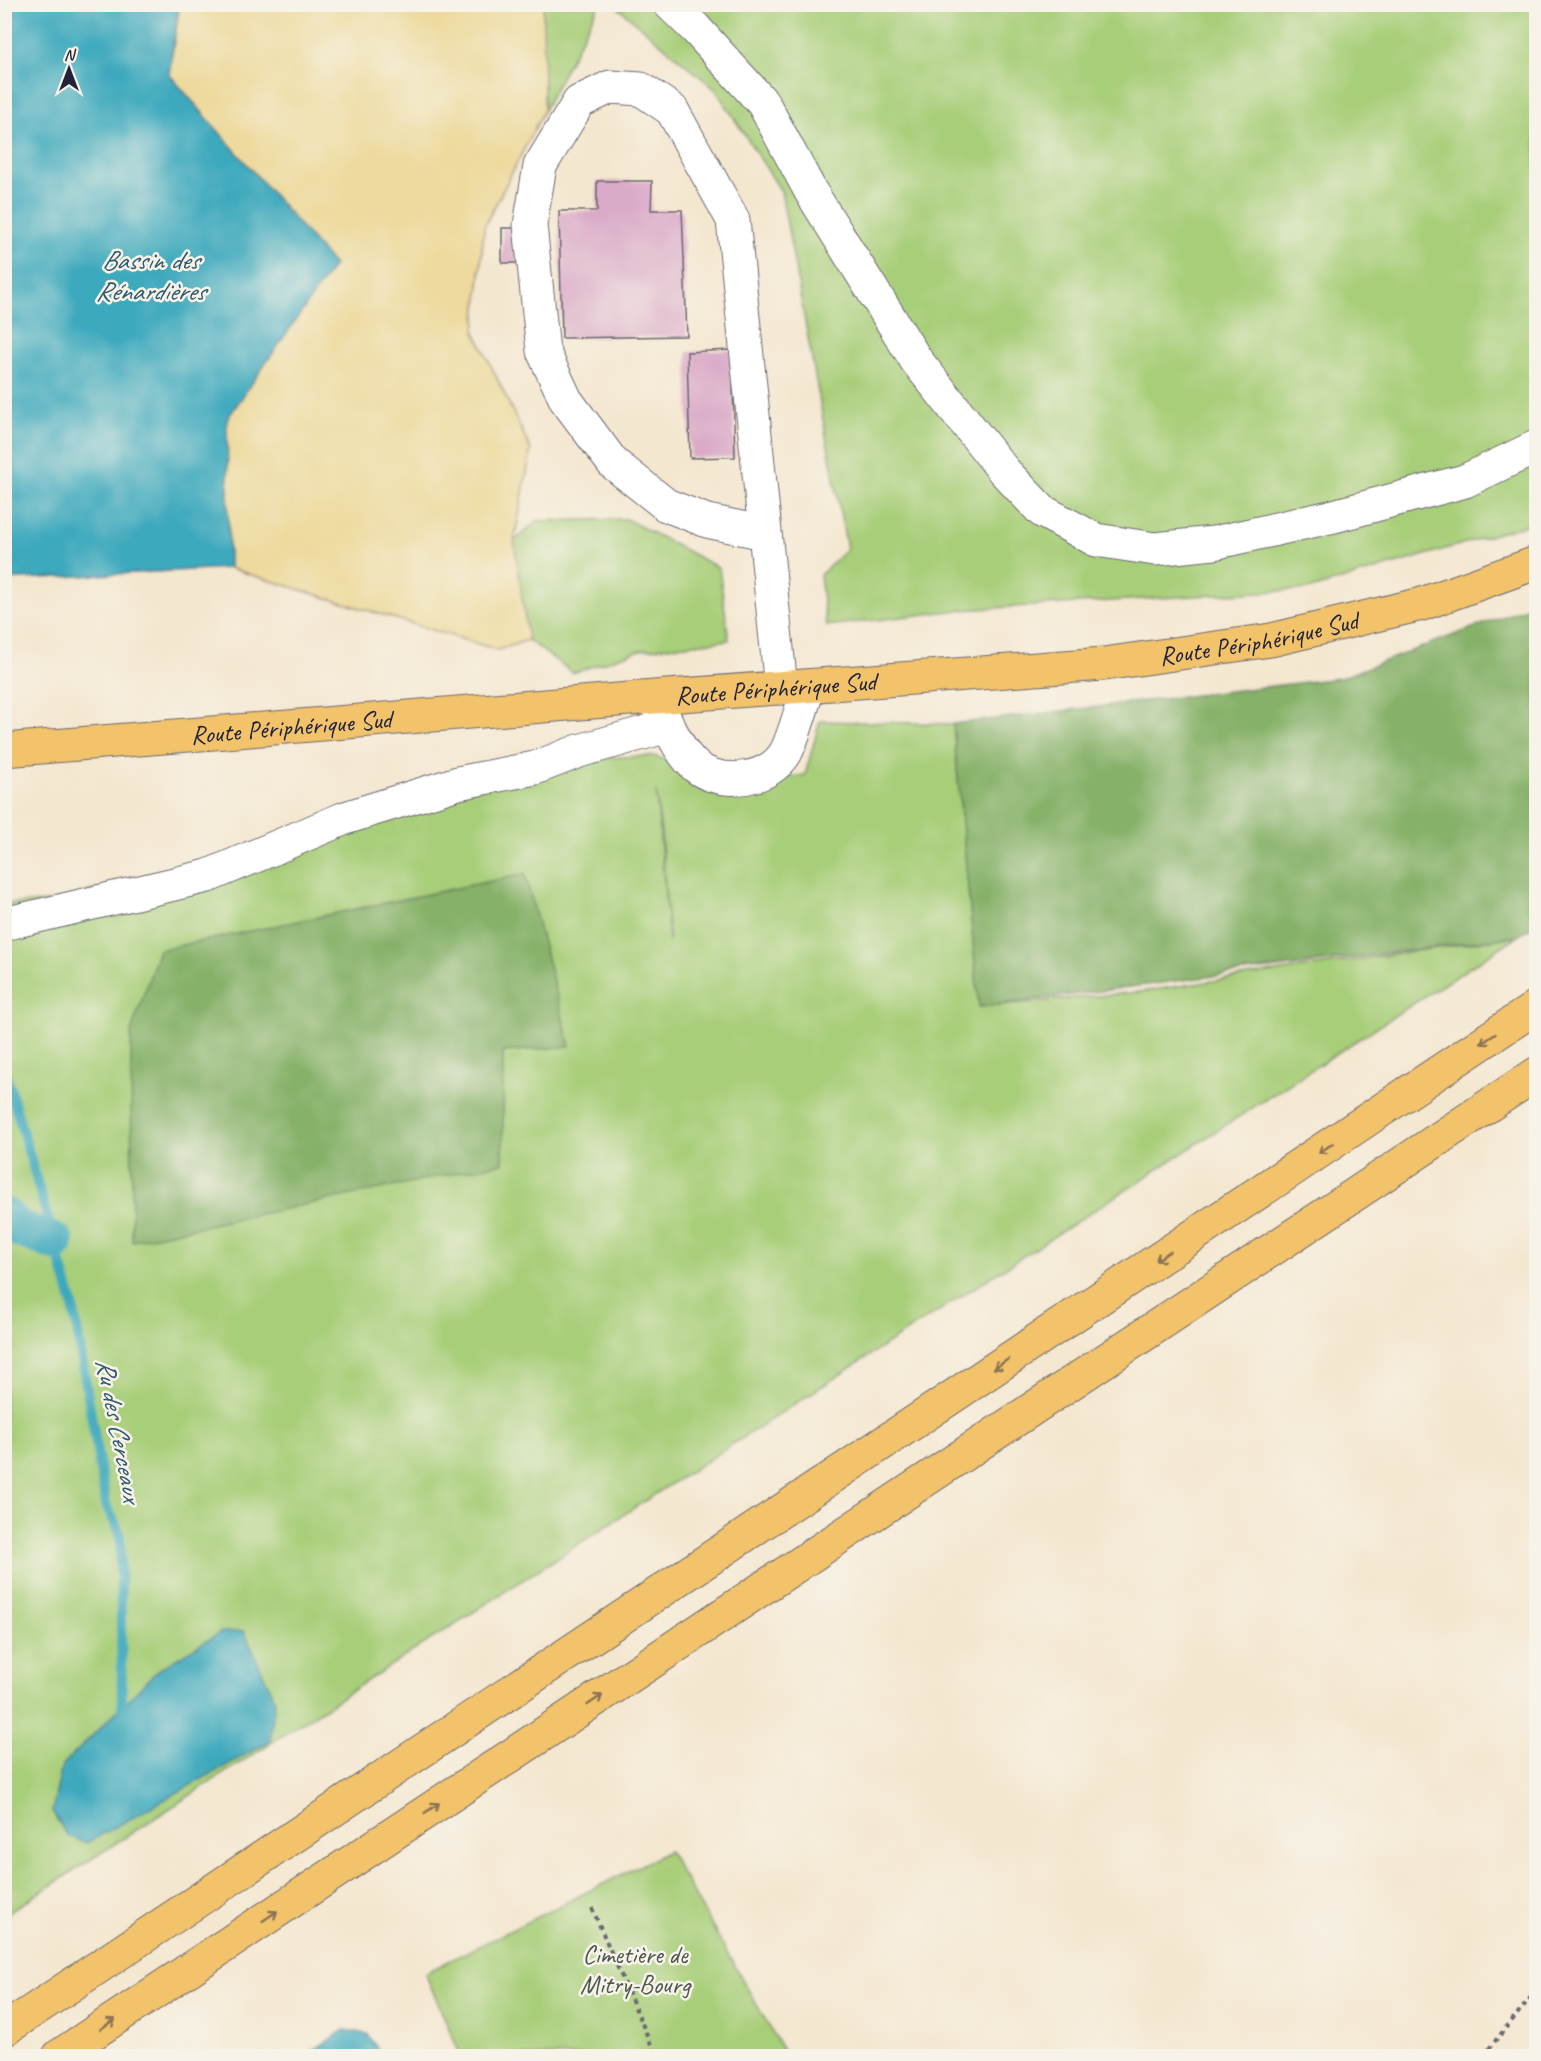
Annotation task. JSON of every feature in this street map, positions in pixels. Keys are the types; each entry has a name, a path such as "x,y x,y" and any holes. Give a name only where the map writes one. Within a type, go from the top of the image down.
{"main road":[{"name":"Route Périphérique Sud","path":"4,750 654,697 1104,664 1271,640 1422,604 1536,563"},
{"path":"4,2030 1536,1007"},
{"path":"59,2056 1536,1074"}],"lane":[{"path":"670,4 695,28 763,104 811,192 916,360 1004,471 1042,510 1096,540 1155,549 1214,543 1330,517 1465,481 1536,447"},
{"path":"654,697 679,747 698,769 727,779 754,776 772,768 785,752 795,687 765,533 733,220 672,110 641,89 610,87 579,102 540,166 530,225 543,351 566,400 613,463 666,505 707,521 765,533"},
{"path":"4,924 208,876 345,818 458,783 535,768 579,751 668,726"}],"path":[{"path":"592,1908 656,2056"},
{"path":"1483,2056 1536,1991"}],"green space":[{"path":"543,5 599,5 544,110"},
{"path":"615,5 1536,5 1536,522 1311,589 960,610 826,626 820,575 847,549 781,191 716,90"},
{"path":"626,519 719,568 729,640 640,650 573,673 528,640 514,541 537,521"},
{"path":"1536,604 1536,924 1518,936 979,1007 953,724 1340,678"},
{"path":"820,721 953,724 979,1007 1139,992 1518,936 5,1915 4,904 49,902 591,758 653,756 745,782 805,775","holes":["656,791 661,831 669,935","131,1032 569,1046 503,1052"]},
{"path":"525,874 570,1046 503,1052 503,1163 132,1241 131,1032 159,950"},
{"name":"Cimetière de Mitry-Bourg","path":"669,1851 786,2056 461,2056 425,1973"}],"sand":[{"path":"180,5 543,5 544,110 484,227 475,332 531,450 514,541 528,640 498,650 229,568 227,419 334,265 169,74"}],"water":[{"name":"Bassin des Rénardières","path":"5,4 179,5 169,74 334,265 227,419 229,568 5,580"},
{"path":"244,1631 275,1700 270,1741 87,1843 67,1836 52,1811 62,1766 159,1669 221,1632"},
{"path":"344,2030 368,2034 382,2056 305,2056"}],"building":[{"path":"597,181 652,181 651,210 682,210 687,336 562,338 559,211 597,211"},
{"path":"502,228 520,228 520,263 502,263"},
{"path":"732,350 735,457 690,458 687,352"}],"waterway":[{"name":"Ru des Cerceaux","path":"4,1068 73,1305 106,1505 120,1533 122,1706 127,1717"},
{"path":"4,1216 17,1228 55,1242"}]}
